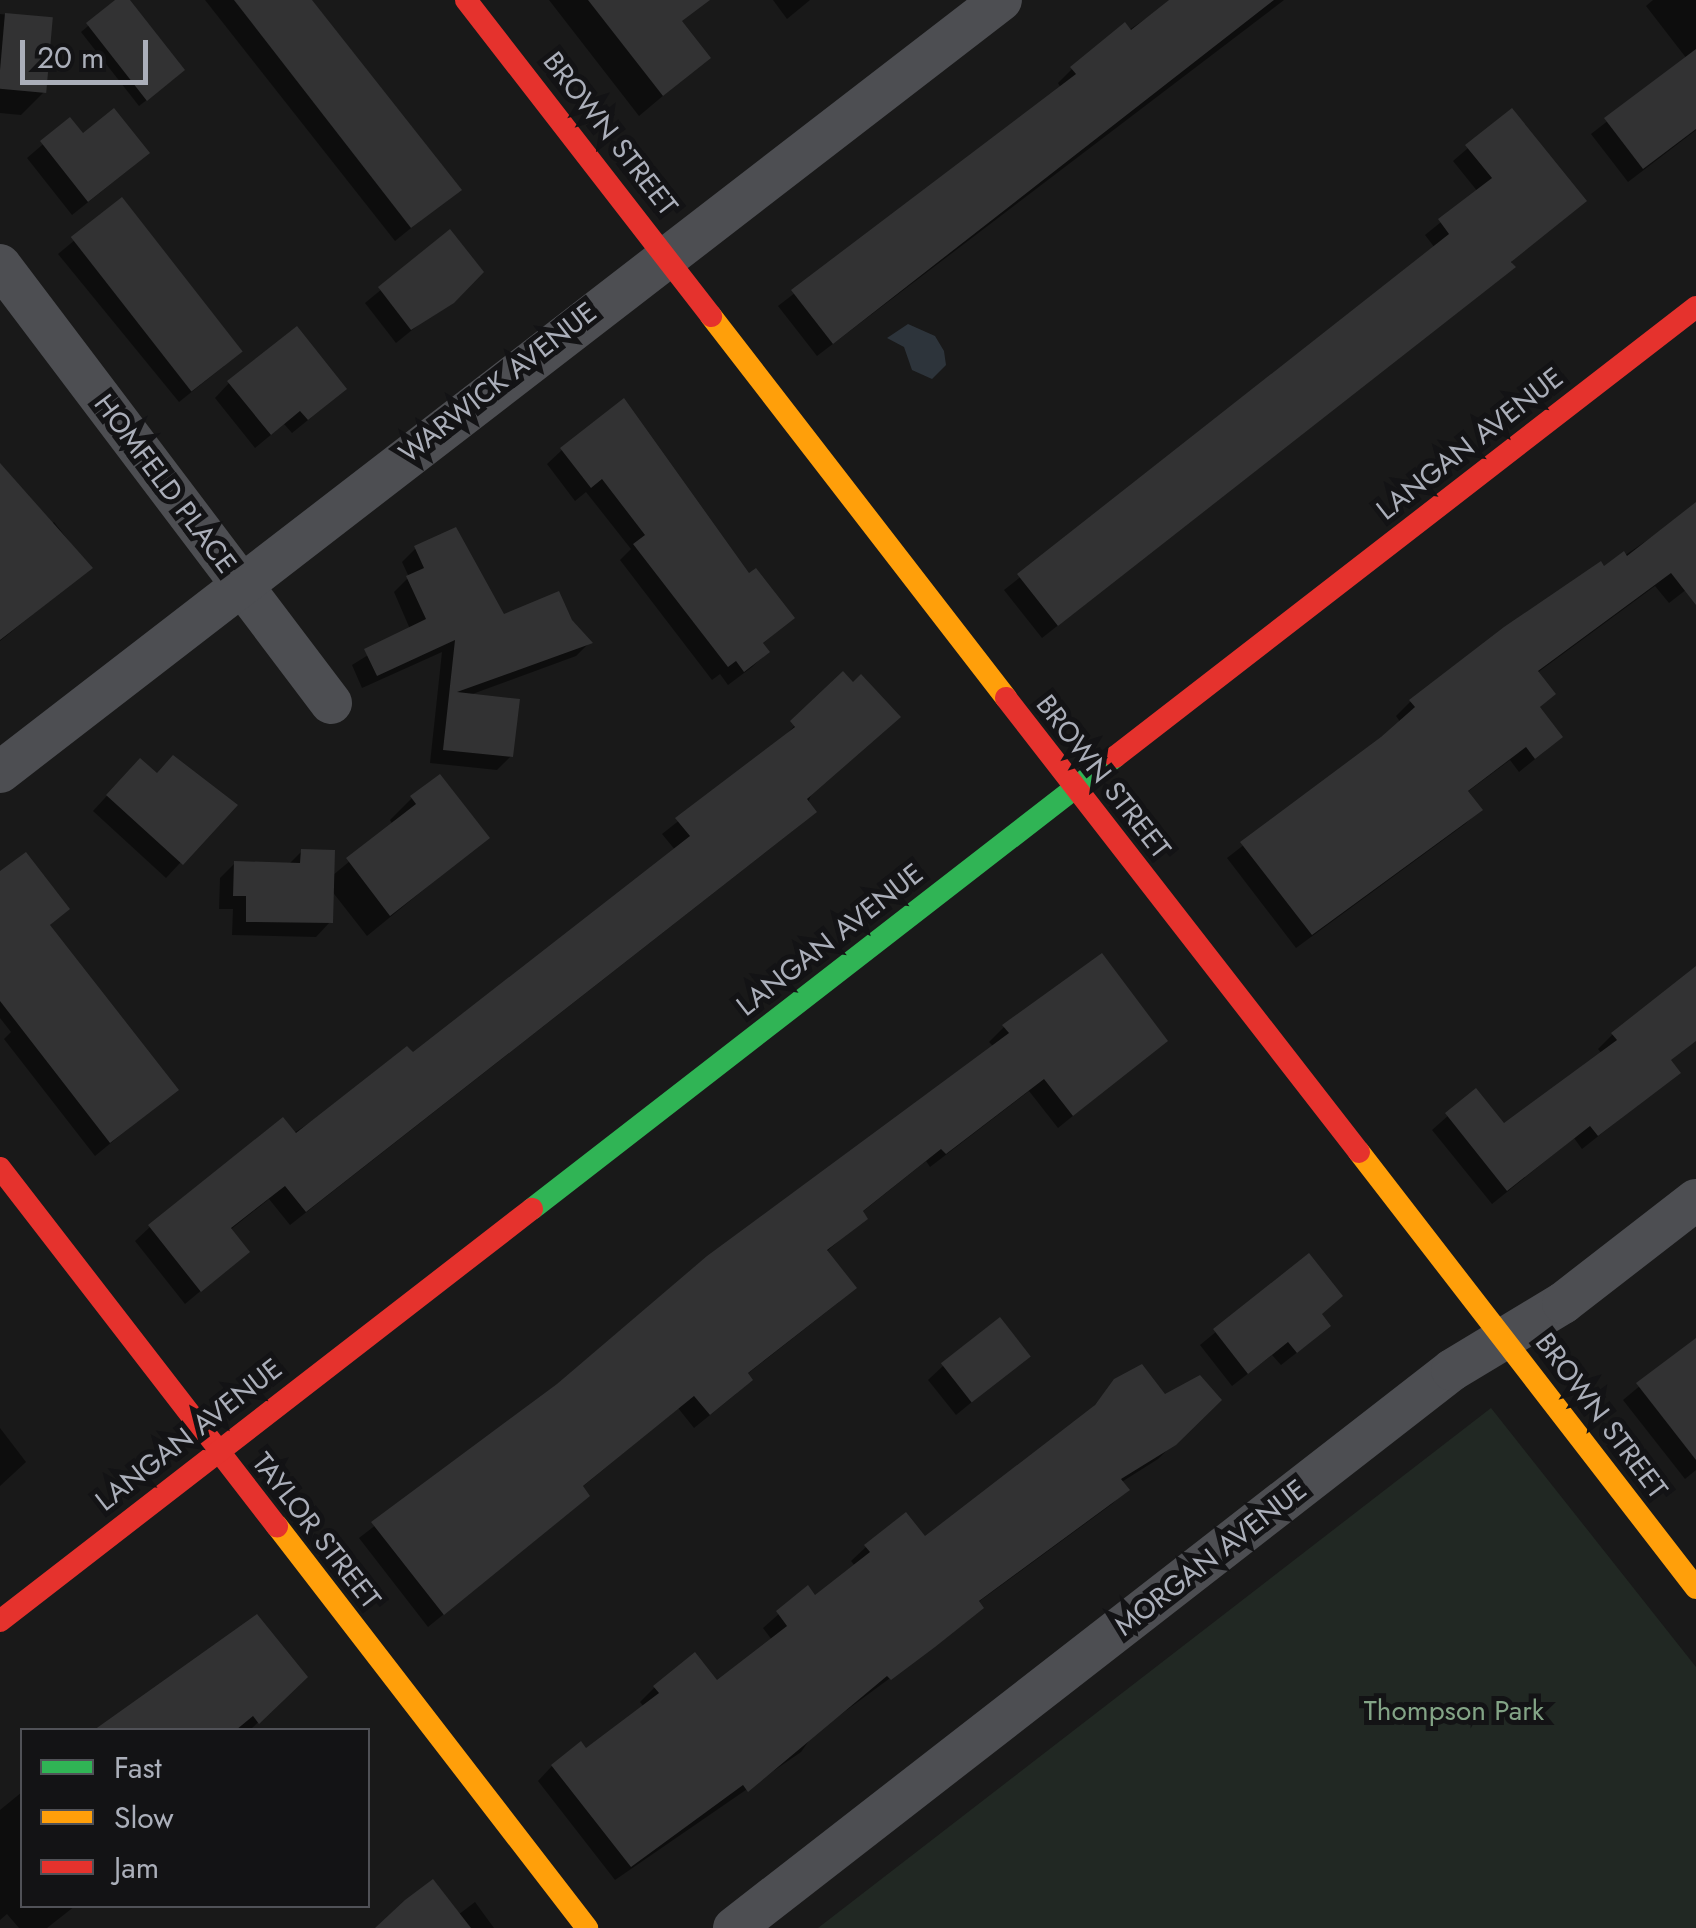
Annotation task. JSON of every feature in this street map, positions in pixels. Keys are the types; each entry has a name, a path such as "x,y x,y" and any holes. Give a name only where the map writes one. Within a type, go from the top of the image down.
{"street":[{"name":"BROWN STREET","path":"466,0 665,253 1073,790 1505,1338 1696,1588"},
{"name":"WARWICK AVENUE","path":"0,772 665,253 1001,0"},
{"name":"HOMFELD PLACE","path":"0,265 331,703"},
{"name":"LANGAN AVENUE","path":"0,1620 1696,307"},
{"name":"TAYLOR STREET","path":"0,1168 586,1928"},
{"name":"MORGAN AVENUE","path":"734,1928 1452,1370 1563,1302 1696,1200"}],"green space":[{"name":"Thompson Park","path":"1491,1408 1696,1667 1696,1928 818,1928"}],"shaded area":[{"path":"908,324 935,336 944,351 946,365 932,379 912,370 904,347 887,338"}],"building":[{"path":"115,0 130,0 185,70 147,101 86,23"},
{"path":"234,0 312,0 462,190 411,228"},
{"path":"588,0 710,0 682,21 711,58 663,96"},
{"path":"1169,0 1274,0 833,344 791,290 1076,74 1070,67 1125,22 1131,30"},
{"path":"5,13 53,17 46,93 0,89"},
{"path":"1696,49 1696,129 1643,169 1604,118"},
{"path":"114,108 150,153 88,202 40,141 70,117 83,133"},
{"path":"1512,108 1587,201 1511,262 1516,267 1058,626 1017,574 1449,234 1438,219 1492,178 1465,145"},
{"path":"122,197 243,351 191,391 71,237"},
{"path":"450,229 484,272 454,303 411,330 378,287"},
{"path":"297,326 347,389 308,420 300,411 271,435 227,381"},
{"path":"624,398 749,573 756,568 795,618 763,643 770,652 744,672 736,661 728,667 633,544 645,535 602,479 591,488 560,448"},
{"path":"0,463 93,568 0,640"},
{"path":"1696,502 1696,605 1671,573 1538,671 1556,694 1540,707 1563,737 1535,759 1526,747 1468,791 1483,810 1312,935 1240,842 1381,737 1415,707 1409,700 1504,627 1601,561 1604,566 1624,551 1627,556"},
{"path":"456,527 504,614 559,591 572,620 593,643 457,692 520,699 513,757 443,750 455,640 377,676 364,649 426,619 406,576 424,568 414,546"},
{"path":"843,671 853,682 861,674 901,717 807,799 817,812 306,1212 285,1186 231,1228 250,1252 201,1292 148,1225 283,1117 296,1133 407,1046 413,1052 690,836 675,818 795,727 790,721"},
{"path":"173,755 238,805 183,865 106,795 140,758 157,773"},
{"path":"440,774 490,838 390,916 346,858 416,804 410,796"},
{"path":"301,849 335,850 333,923 246,922 246,896 233,896 234,861 300,863"},
{"path":"26,852 70,909 50,925 179,1090 110,1143 0,1001 0,871"},
{"path":"1102,953 1168,1041 1073,1116 1044,1079 946,1154 941,1149 863,1211 868,1219 827,1250 857,1288 748,1373 753,1380 710,1415 694,1396 583,1486 590,1496 444,1615 371,1522 557,1384 707,1256 1009,1033 1002,1025"},
{"path":"1696,966 1696,1041 1671,1060 1681,1073 1598,1136 1590,1126 1507,1191 1445,1113 1476,1088 1504,1123 1617,1040 1611,1033"},
{"path":"1309,1253 1343,1296 1322,1314 1331,1326 1297,1353 1288,1342 1248,1374 1213,1329"},
{"path":"1000,1317 1031,1356 972,1403 941,1363"},
{"path":"1696,1338 1696,1460 1636,1383"},
{"path":"1142,1364 1165,1394 1200,1375 1222,1400 1176,1445 1121,1479 1130,1490 979,1601 984,1608 935,1647 891,1680 887,1676 748,1792 743,1785 631,1867 551,1765 581,1741 586,1748 659,1693 653,1686 695,1652 717,1680 787,1626 776,1611 808,1585 815,1595 870,1552 864,1545 906,1512 925,1536 1095,1405 1114,1379"},
{"path":"257,1614 308,1677 259,1724 253,1716 238,1728 97,1728"},
{"path":"433,1879 471,1928 375,1928 405,1900"}],"traffic: fast":[{"path":"532,1209 1115,757"}],"traffic: slow":[{"path":"711,316 1006,698"},
{"path":"1359,1152 1696,1588"},
{"path":"277,1526 587,1928"}],"traffic: jam":[{"path":"466,0 711,316"},
{"path":"1115,757 1696,307"},
{"path":"1006,698 1359,1152"},
{"path":"0,1168 277,1526"},
{"path":"0,1621 532,1209"}]}
